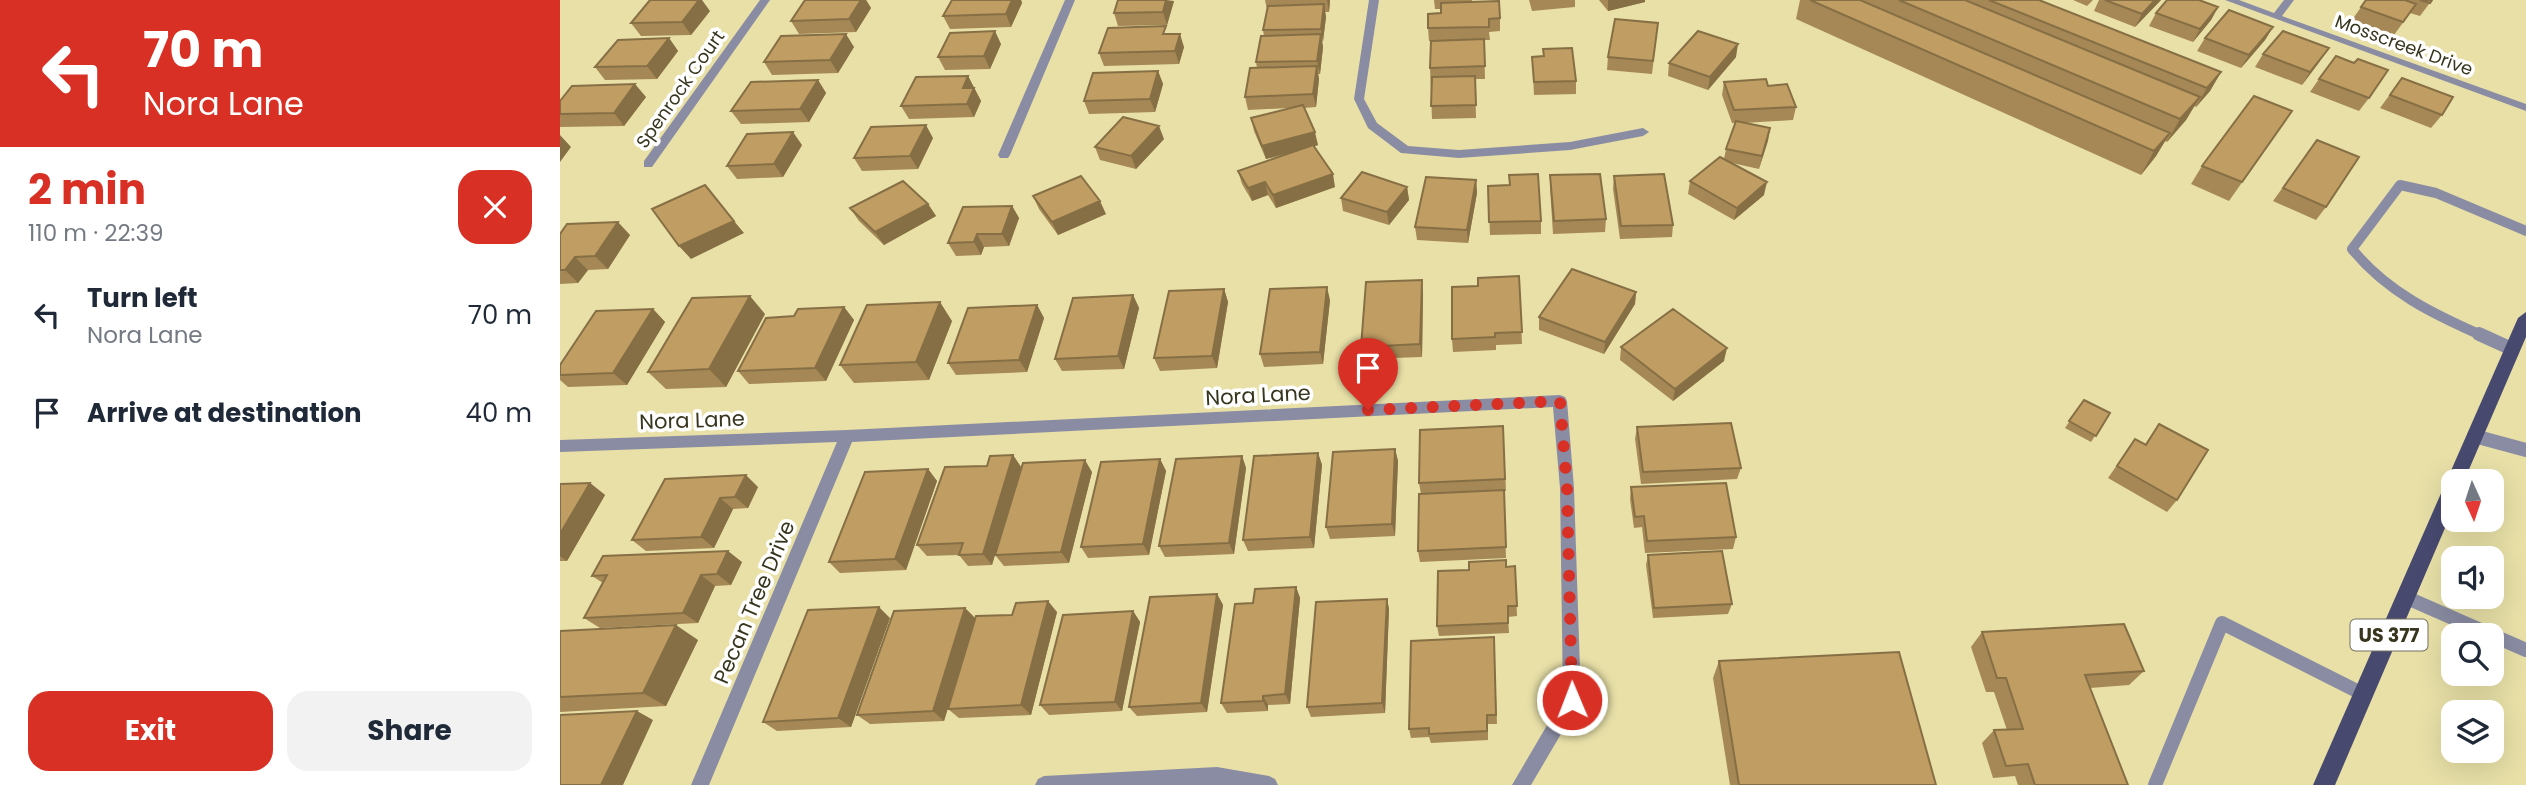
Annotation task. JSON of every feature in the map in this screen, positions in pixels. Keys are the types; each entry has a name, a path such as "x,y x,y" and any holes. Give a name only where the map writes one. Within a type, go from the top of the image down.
{"main road":[{"name":"US 377","path":"2460,469 2526,318"},
{"name":"US 377","path":"2324,785 2441,513"}],"street":[{"name":"Spenrock Court","path":"648,164 765,0"},
{"path":"1004,155 1070,0"},
{"path":"1374,0 1359,99 1372,125 1405,150 1459,154 1570,146 1643,132"},
{"name":"Mosscreek Drive","path":"2230,0 2526,108"},
{"path":"2276,17 2289,0"},
{"name":"Nora Lane","path":"560,446 847,436 1560,401 1567,488 1572,700 1521,785"},
{"name":"Pecan Tree Drive","path":"700,785 847,436"},
{"path":"1044,785 1217,776 1269,785"}],"lane":[{"path":"2512,349 2393,291 2367,270 2352,249 2400,185 2436,193 2526,231"},
{"path":"2474,436 2526,450"},
{"path":"2405,597 2526,650"},
{"path":"2155,785 2222,622 2363,695"}],"building":[{"path":"650,0 699,0 682,22 631,23"},
{"path":"805,0 861,0 849,19 791,21"},
{"path":"952,0 1012,0 1006,14 943,16"},
{"path":"1118,0 1166,0 1163,12 1114,13"},
{"path":"1810,0 1860,0 2170,133 2154,151"},
{"path":"1899,0 1965,0 2200,97 2180,119"},
{"path":"1989,0 2039,0 2221,72 2207,88"},
{"path":"2105,0 2155,0 2142,14"},
{"path":"2167,0 2199,0 2218,7 2200,29 2156,13"},
{"path":"2366,0 2405,0 2416,4 2403,22 2361,7"},
{"path":"1499,1 1500,18 1489,19 1489,27 1428,28 1428,14 1441,13 1441,3"},
{"path":"1324,4 1321,29 1263,30 1268,6"},
{"path":"2229,10 2273,27 2249,55 2205,38"},
{"path":"1615,19 1658,23 1653,61 1608,57"},
{"path":"1166,26 1163,34 1180,34 1175,51 1099,53 1108,28"},
{"path":"995,31 984,56 938,57 950,33"},
{"path":"1698,31 1738,44 1710,77 1669,63"},
{"path":"2283,31 2329,48 2310,72 2263,54"},
{"path":"846,34 830,60 764,62 781,36"},
{"path":"1321,34 1317,61 1256,62 1261,36"},
{"path":"669,38 647,66 595,67 618,40"},
{"path":"1484,39 1485,66 1430,68 1431,41"},
{"path":"1572,48 1576,81 1534,82 1532,57 1544,56 1543,49"},
{"path":"2336,56 2354,63 2358,59 2388,70 2369,98 2319,79"},
{"path":"1317,66 1313,94 1245,97 1250,68"},
{"path":"1158,71 1150,99 1084,101 1093,73"},
{"path":"968,76 963,88 974,88 967,104 901,106 916,77"},
{"path":"1475,76 1476,105 1431,106 1432,77"},
{"path":"2402,78 2453,97 2442,115 2390,95"},
{"path":"1766,79 1768,86 1787,84 1796,107 1734,110 1724,82"},
{"path":"818,80 800,109 731,111 751,82"},
{"path":"635,84 614,113 560,114 560,101 572,86"},
{"path":"2254,96 2292,111 2242,182 2202,166"},
{"path":"1303,105 1315,132 1262,146 1251,118"},
{"path":"1123,117 1159,126 1131,156 1095,147"},
{"path":"1736,121 1770,128 1762,156 1726,149"},
{"path":"926,125 910,156 854,158 871,127"},
{"path":"793,132 774,164 727,166 747,134"},
{"path":"2317,140 2359,157 2326,207 2283,188"},
{"path":"1313,145 1333,174 1273,195 1265,182 1248,188 1238,171"},
{"path":"1720,157 1767,182 1737,208 1690,181"},
{"path":"1362,172 1407,187 1387,212 1341,198"},
{"path":"1538,174 1541,221 1489,222 1488,186 1510,185 1509,175"},
{"path":"1600,174 1606,219 1554,221 1550,175"},
{"path":"1664,174 1673,225 1621,226 1614,176"},
{"path":"1081,176 1100,201 1052,222 1033,196"},
{"path":"1426,177 1476,180 1467,230 1415,227"},
{"path":"903,181 928,204 875,232 850,208"},
{"path":"705,185 734,221 679,246 652,209"},
{"path":"1012,206 1002,234 977,234 974,242 948,243 963,207"},
{"path":"618,222 595,256 575,257 565,270 560,270 560,234 567,224"},
{"path":"1572,269 1636,292 1605,342 1539,317"},
{"path":"1519,276 1522,332 1495,333 1495,337 1452,339 1452,287 1478,286 1478,278"},
{"path":"1422,280 1420,344 1361,347 1366,282"},
{"path":"1327,287 1320,352 1260,354 1270,289"},
{"path":"1224,289 1212,356 1154,358 1169,291"},
{"path":"1133,295 1118,356 1055,359 1073,298"},
{"path":"750,296 709,369 648,372 692,298"},
{"path":"940,302 916,362 840,365 867,305"},
{"path":"1037,305 1019,360 948,363 968,308"},
{"path":"844,307 815,368 738,371 766,318 794,316 798,309"},
{"path":"653,309 613,373 560,375 560,365 596,311"},
{"path":"1673,309 1727,348 1675,389 1621,347"},
{"path":"2084,400 2110,413 2096,436 2069,421"},
{"path":"1731,423 1741,468 1643,472 1637,427"},
{"path":"2159,424 2208,450 2177,500 2117,466 2135,439 2146,445"},
{"path":"1503,426 1505,479 1419,483 1420,430"},
{"path":"1395,449 1392,524 1326,527 1333,452"},
{"path":"1318,453 1310,537 1243,540 1254,456"},
{"path":"1013,455 983,554 959,555 963,543 917,545 945,467 987,466 990,456"},
{"path":"1242,456 1229,543 1159,546 1176,459"},
{"path":"1160,459 1143,544 1081,547 1101,462"},
{"path":"1085,460 1061,552 995,555 1023,463"},
{"path":"928,469 895,559 829,562 865,472"},
{"path":"746,475 735,497 720,498 701,537 632,540 665,479"},
{"path":"590,483 560,534 560,484"},
{"path":"1726,483 1736,537 1647,541 1644,516 1635,517 1631,487"},
{"path":"1504,490 1506,547 1418,551 1419,494"},
{"path":"728,551 717,574 701,575 683,613 584,618 607,575 592,576 603,556"},
{"path":"1722,551 1732,604 1654,608 1648,555"},
{"path":"1506,560 1506,567 1515,566 1517,606 1508,606 1508,623 1437,626 1438,571 1469,570 1469,562"},
{"path":"1296,587 1285,694 1263,696 1263,701 1221,703 1235,604 1253,603 1255,589"},
{"path":"1217,594 1201,703 1129,707 1150,597"},
{"path":"1387,599 1382,703 1307,707 1316,602"},
{"path":"1048,601 1021,705 948,709 976,616 1012,615 1016,603"},
{"path":"879,607 838,718 763,722 808,610"},
{"path":"965,608 933,711 857,715 894,611"},
{"path":"1133,611 1115,702 1040,705 1063,615"},
{"path":"2124,624 2144,671 2085,675 2128,785 2035,785 2028,764 2006,766 1994,730 2023,729 2006,678 1997,678 1982,632"},
{"path":"676,625 643,693 560,697 560,631"},
{"path":"1494,637 1496,715 1487,715 1487,731 1429,734 1429,728 1409,729 1411,641"},
{"path":"1899,652 1936,785 1739,785 1719,661"},
{"path":"637,711 601,785 560,785 560,715"}],"route":[{"path":"1368,410 1560,401 1567,488 1572,700"}]}
